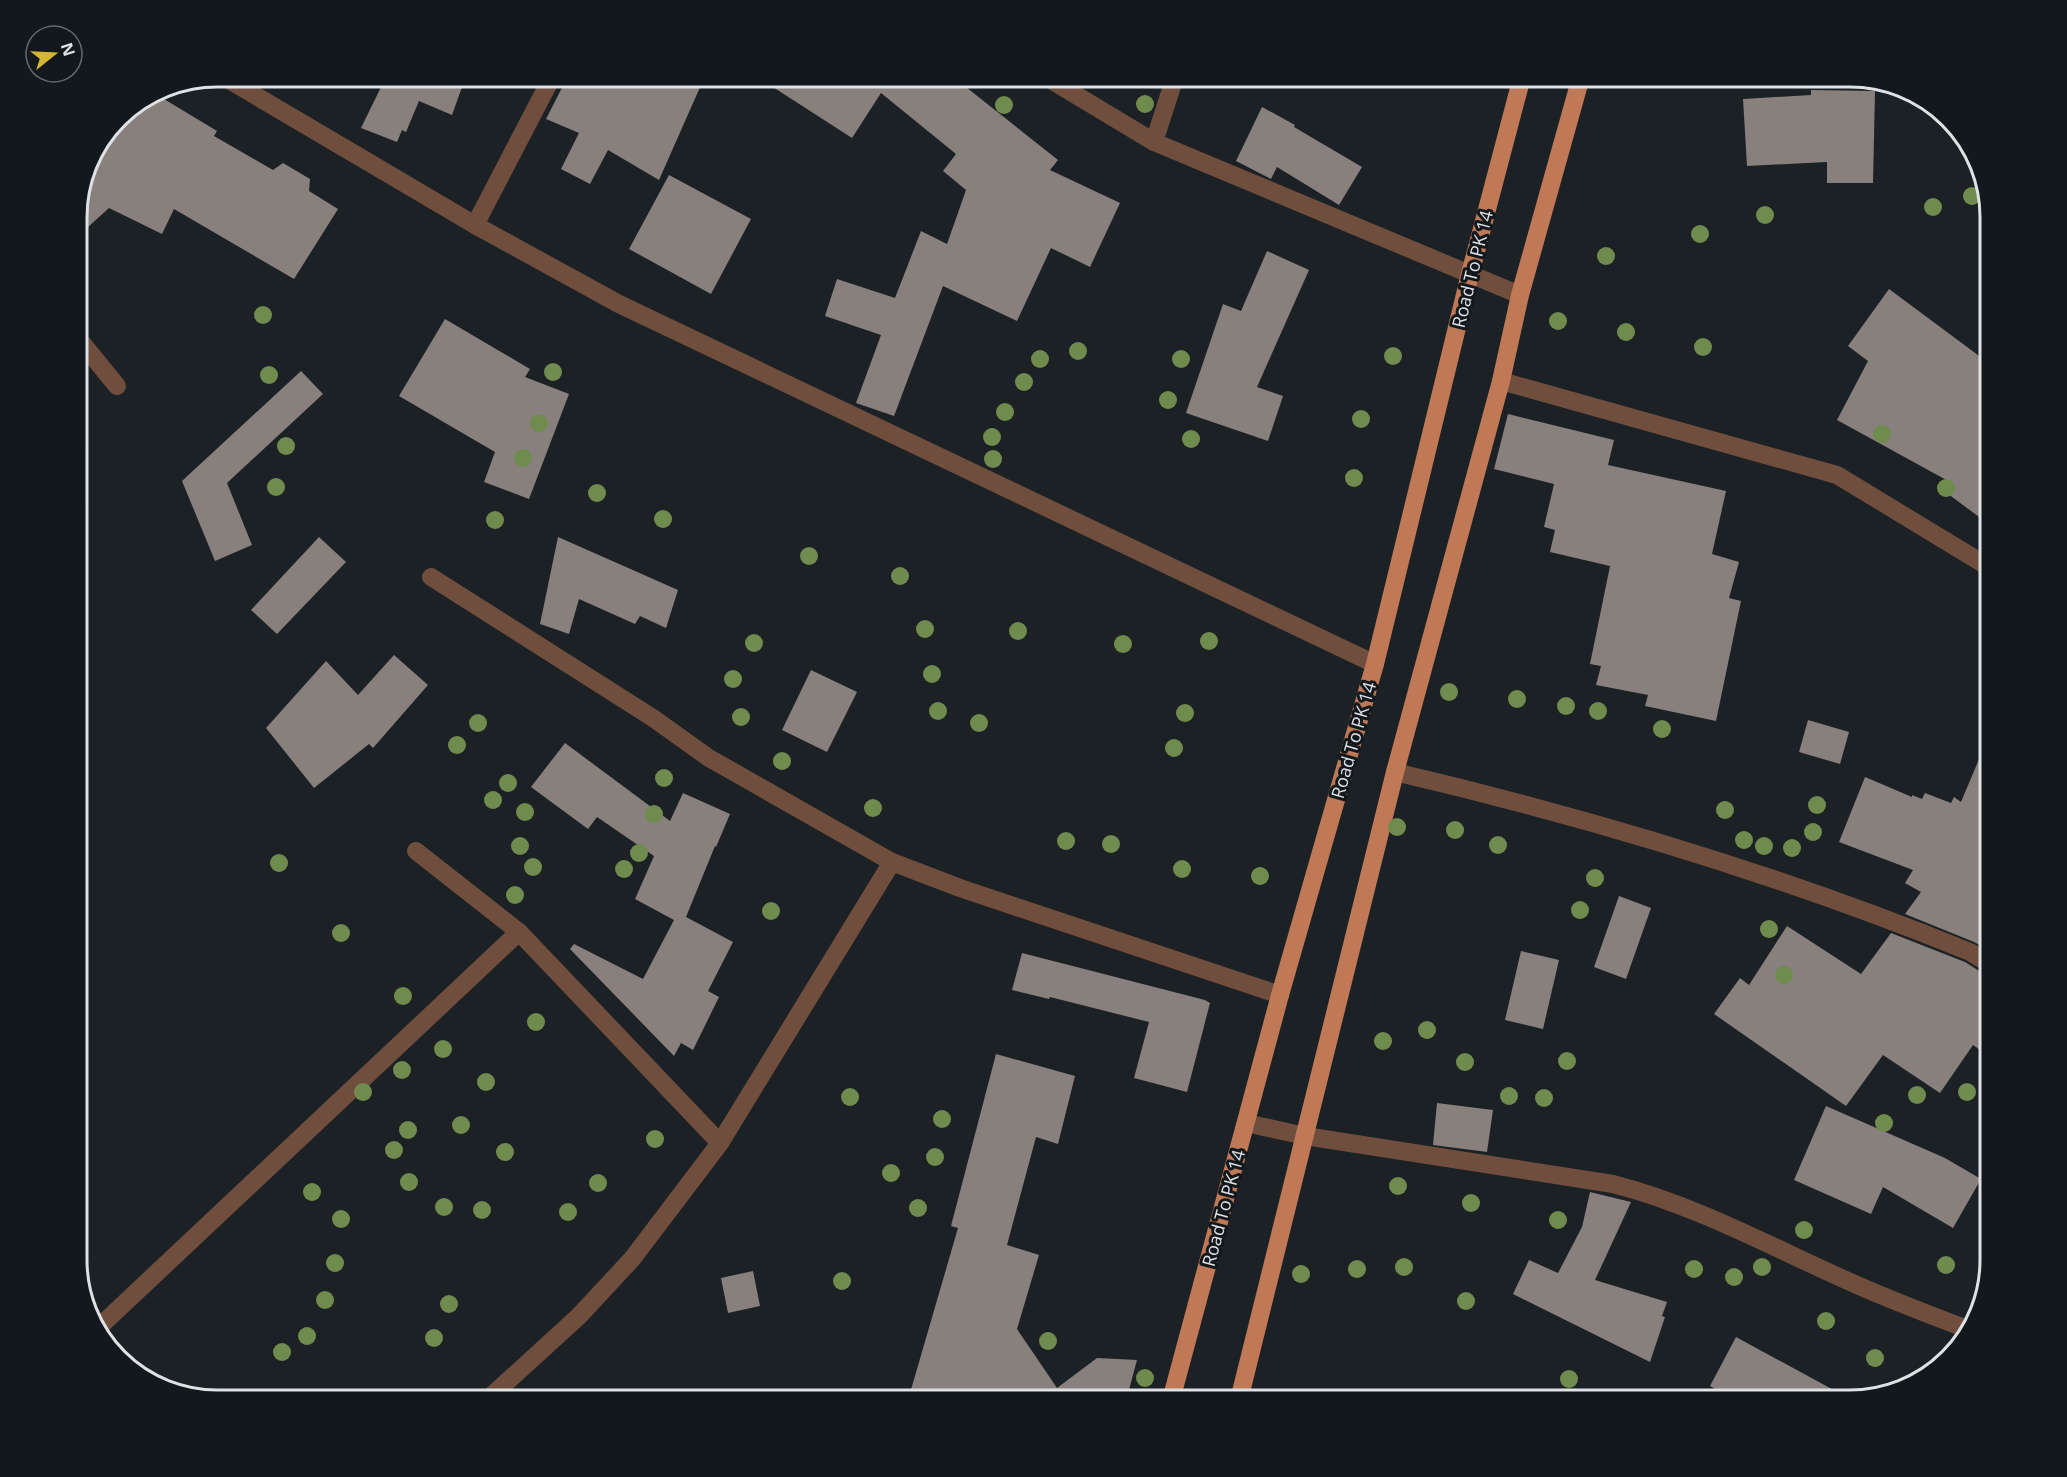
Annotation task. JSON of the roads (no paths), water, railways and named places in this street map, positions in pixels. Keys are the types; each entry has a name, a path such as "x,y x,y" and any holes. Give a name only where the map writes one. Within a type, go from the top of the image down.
{"main road":[{"name":"Road To PK 14","path":"1174,1390 1280,995 1375,664 1470,274 1519,87"},
{"path":"1242,1390 1395,772 1501,381 1520,295 1578,87"}],"street":[{"path":"243,87 475,225 619,304 1375,664"},
{"path":"475,225 546,87"},
{"path":"1064,87 1154,142 1520,295"},
{"path":"1154,142 1172,87"},
{"path":"87,349 117,386"},
{"path":"1501,381 1837,475 1980,562"},
{"path":"431,577 653,718 709,758 892,861 960,888 1280,995"},
{"path":"1395,772 1496,796 1655,841 1818,893 1959,947 1980,959"},
{"path":"416,851 519,932 720,1143"},
{"path":"499,1390 579,1316 632,1259 720,1143 892,861"},
{"path":"103,1322 519,932"},
{"path":"1246,1123 1305,1136 1639,1190 1746,1232 1858,1286 1962,1327"}]}
